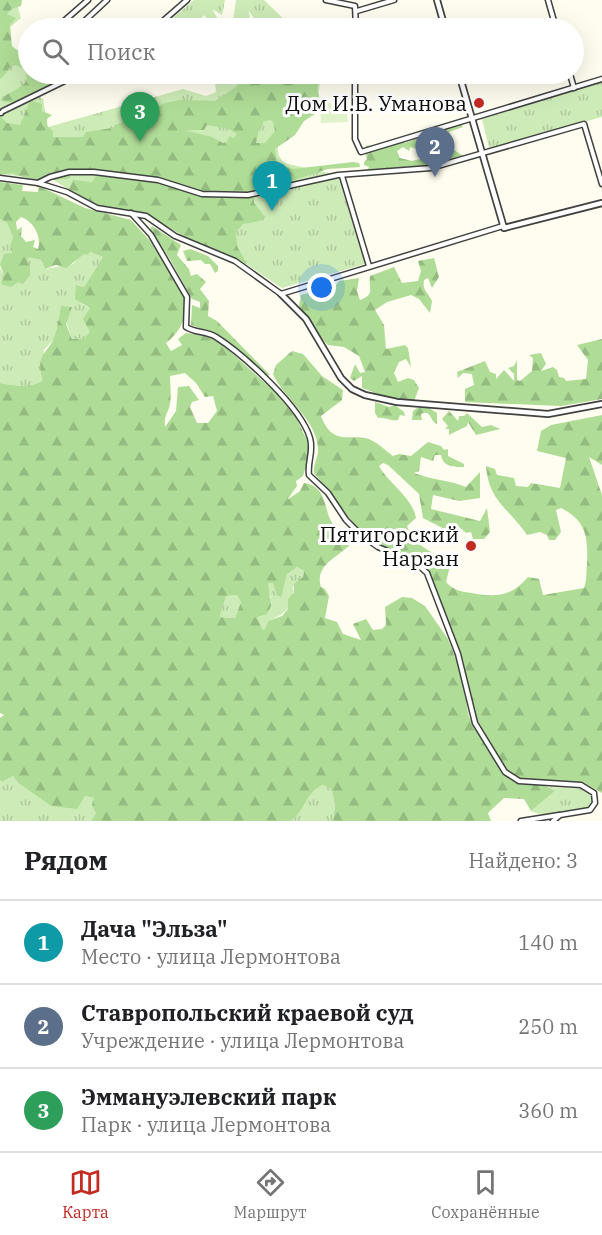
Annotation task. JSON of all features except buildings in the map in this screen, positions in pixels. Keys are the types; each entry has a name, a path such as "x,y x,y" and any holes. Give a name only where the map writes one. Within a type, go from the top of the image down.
{"street":[{"path":"67,18 88,0"},
{"path":"88,18 107,0"},
{"path":"166,18 187,0"},
{"path":"326,0 352,4 357,11 357,18"},
{"path":"357,11 394,0"},
{"path":"436,0 442,18"},
{"path":"548,0 553,18"},
{"path":"355,84 355,139 362,152 602,79"},
{"path":"1,112 58,84"},
{"path":"462,84 505,227"},
{"path":"573,84 574,88"},
{"path":"38,183 69,172 94,172 158,180 186,190 219,196 248,195 342,176 431,168 584,124 602,184"},
{"path":"342,176 369,266"},
{"path":"0,178 38,183 67,192 87,205 146,216 175,236 235,261 281,294 306,319 335,369 347,385 358,392 373,397 452,407 549,414 602,404"},
{"path":"281,294 505,227 602,203"},
{"path":"131,213 151,235 187,297 186,327 217,338 285,397 302,419 310,437 313,451 309,475 328,493 346,520 361,535 378,547 417,563 428,573 458,654 475,723 505,772 519,781 581,786 594,793 595,803 590,810 521,821"},
{"path":"553,821 560,815"}],"green space":[{"path":"0,0 17,4 21,18 18,18 8,29 7,40 18,51 18,84 30,84 33,92 43,99 48,127 183,89 206,96 216,92 215,84 320,84 314,114 284,133 279,142 278,153 280,158 288,164 338,175 365,264 282,288 214,243 145,210 94,204 53,180 0,174"},
{"path":"0,0 22,0 21,6 11,9 7,14 16,18 10,25 12,47 18,51 18,66 11,66 0,79"},
{"path":"194,0 225,0 222,15 212,9 217,18 206,18 205,15 201,18 173,18"},
{"path":"236,0 264,0 283,18 254,18 248,10 249,18 233,18"},
{"path":"602,82 602,117 489,148 482,119"},
{"path":"23,84 53,84 14,103 2,101 1,99 7,94"},
{"path":"240,84 317,84 319,96 315,114 304,121 295,135 275,149 277,164 293,169 353,162 359,163 360,167 328,169 294,180 281,176 278,183 254,187 254,203 265,217 260,221 243,224 236,232 237,246 247,264 199,245 144,213 98,205 69,189 73,180 92,182 96,176 94,171 71,171 70,178 56,180 33,179 13,173 0,175 0,116 7,123 20,125 29,103 33,101 42,104 42,111 52,115 47,119 47,126 53,131 53,137 83,137 86,132 112,128 139,112 142,115 164,103 181,100 215,101","holes":["273,121 275,131 265,143 256,143 263,122","207,125 229,129 237,134 234,138 229,136 227,142 223,143 212,137 184,130 204,130"]},
{"path":"320,103 331,103 332,114 347,114 348,122 321,123"},
{"path":"461,124 463,127 449,132 454,141 450,144 436,139 427,145 425,143 417,145 417,149 410,147 409,151 403,147 397,151 400,158 412,161 436,155 439,158 443,151 451,148 465,157 454,161 448,159 445,163 368,172 369,167 364,165 367,159 364,149 367,145 376,147 380,143 392,144 402,139 405,143 419,138 424,141 434,130"},
{"path":"0,182 23,185 22,191 38,192 39,186 85,208 131,220 151,242 185,297 186,311 182,323 166,343 171,351 182,345 178,339 186,333 207,336 222,344 274,391 296,417 311,449 303,476 296,481 297,486 287,500 300,491 304,483 311,485 321,493 333,524 341,532 354,539 322,571 321,587 329,596 325,618 337,622 343,634 361,640 353,624 366,619 373,630 382,629 386,625 385,607 402,597 412,598 425,606 448,639 459,667 469,717 502,772 514,780 542,785 555,791 531,811 524,799 504,798 488,813 491,821 333,821 335,806 332,790 323,785 312,792 299,813 290,821 91,821 96,813 92,805 94,798 85,796 77,809 51,806 18,783 13,776 2,782 0,780 0,718 4,715 0,713 0,383 28,385 43,380 41,359 55,335 61,306 72,307 66,324 72,339 84,338 90,332 83,319 90,308 75,299 76,285 84,287 103,257 90,252 66,268 56,265 45,269 41,260 29,257 27,260 30,275 23,284 18,282 11,287 1,284 4,274 0,265 4,254 12,253 10,245 13,237 7,223 0,219","holes":["21,217 33,225 38,234 38,249 33,247 35,240 26,242 21,236 22,227 17,230 16,222","185,373 196,383 205,397 213,396 217,411 208,423 197,423 190,407 192,402 199,400 189,386 178,387 176,411 165,427 170,400 170,376","297,567 304,571 303,577 294,584 294,593 288,599 288,609 282,616 268,621 263,630 257,617 267,614 271,606 268,583 273,583 276,594 281,597 287,574","237,595 241,602 235,618 220,617 226,596"]},
{"path":"0,219 7,223 13,237 10,245 12,253 0,265"},
{"path":"152,226 181,245 177,255 189,269 191,276 197,274 206,282 200,289 209,301 208,316 217,321 270,375 264,376 216,334 191,325 192,305 200,308 200,302 192,299 150,229"},
{"path":"190,249 208,256 218,266 218,271 215,273 210,264 205,264 201,260 187,261 183,251"},
{"path":"90,252 103,257 84,287 77,285 82,304 90,308 91,332 84,338 72,339 61,306 55,338 44,350 43,380 28,385 0,383 0,268 4,274 29,256 41,260 45,269 73,264 80,256"},
{"path":"434,258 439,277 432,288 428,278 424,280 425,289 432,301 430,313 419,299 411,295 387,302 375,310 384,325 386,349 405,345 408,348 411,367 406,359 399,362 394,373 398,382 408,378 414,380 419,388 414,401 375,396 373,392 362,388 362,376 354,381 350,378 355,364 360,373 365,372 359,356 344,347 328,345 313,330 299,306 301,295 315,291 319,297 324,288 333,289 339,281 359,278 357,291 360,300 370,293 370,276 394,267 402,283 418,281 421,271 418,261"},
{"path":"602,339 602,399 561,406 465,402 465,389 474,385 472,374 463,373 458,378 457,372 485,361 490,372 496,374 496,379 504,370 514,381 514,374 508,368 514,366 517,360 517,380 520,381 532,371 533,358 529,355 541,353 546,364 541,371 553,367 557,370 559,377 566,381 586,379 588,360 577,345"},
{"path":"292,351 303,354 322,376 343,390 342,400 321,416 331,432 342,437 369,439 393,456 399,454 411,456 428,442 441,446 444,450 448,449 448,456 464,464 464,467 449,466 441,455 435,455 433,461 421,457 419,471 414,473 427,477 466,487 480,472 480,498 459,501 433,495 431,509 480,521 487,508 490,532 484,539 473,539 471,532 466,533 458,526 456,535 423,518 419,494 388,465 383,463 379,466 414,511 416,518 407,526 411,534 421,545 450,566 446,582 455,589 465,592 503,594 516,588 528,577 539,579 543,595 584,588 587,546 581,525 570,513 561,508 556,510 561,532 555,540 549,540 547,535 540,532 527,535 496,497 491,488 486,466 495,469 497,475 514,478 516,486 528,487 531,483 560,488 566,458 537,451 541,431 551,425 602,415 602,465 589,457 602,495 602,793 583,782 557,783 527,780 512,776 507,771 476,718 463,660 428,569 381,545 361,531 314,473 318,450 312,429 273,374 276,365"},
{"path":"375,402 389,407 395,405 404,412 405,416 400,415 398,420 378,418 375,413"},
{"path":"417,408 429,408 437,413 437,424 427,413 421,414 422,420 412,420 413,411"},
{"path":"449,411 458,421 459,416 467,413 482,427 491,425 500,429 476,435 468,422 467,426 449,435 449,429 445,429 448,426 442,419"},
{"path":"297,567 304,571 303,577 293,587 291,604 283,613 268,621 263,630 257,617 271,597 266,589 268,583 273,582 276,594 289,571"},
{"path":"237,595 241,602 235,618 220,617 226,596"},
{"path":"13,776 18,783 51,806 85,796 94,798 96,813 91,821 0,821 0,780 2,782"},
{"path":"323,785 332,790 335,806 333,821 290,821 299,813 312,792"},
{"path":"550,787 587,789 593,798 593,804 562,814 531,811 555,791"}],"place":[{"name":"Дом И.В. Уманова","path":"479,103"},
{"name":"Эммануэлевский парк","path":"140,142"},
{"name":"Ставропольский краевой суд","path":"435,177"},
{"name":"Дача \"Эльза\"","path":"272,211"},
{"name":"Пятигорский Нарзан","path":"471,546"}]}
